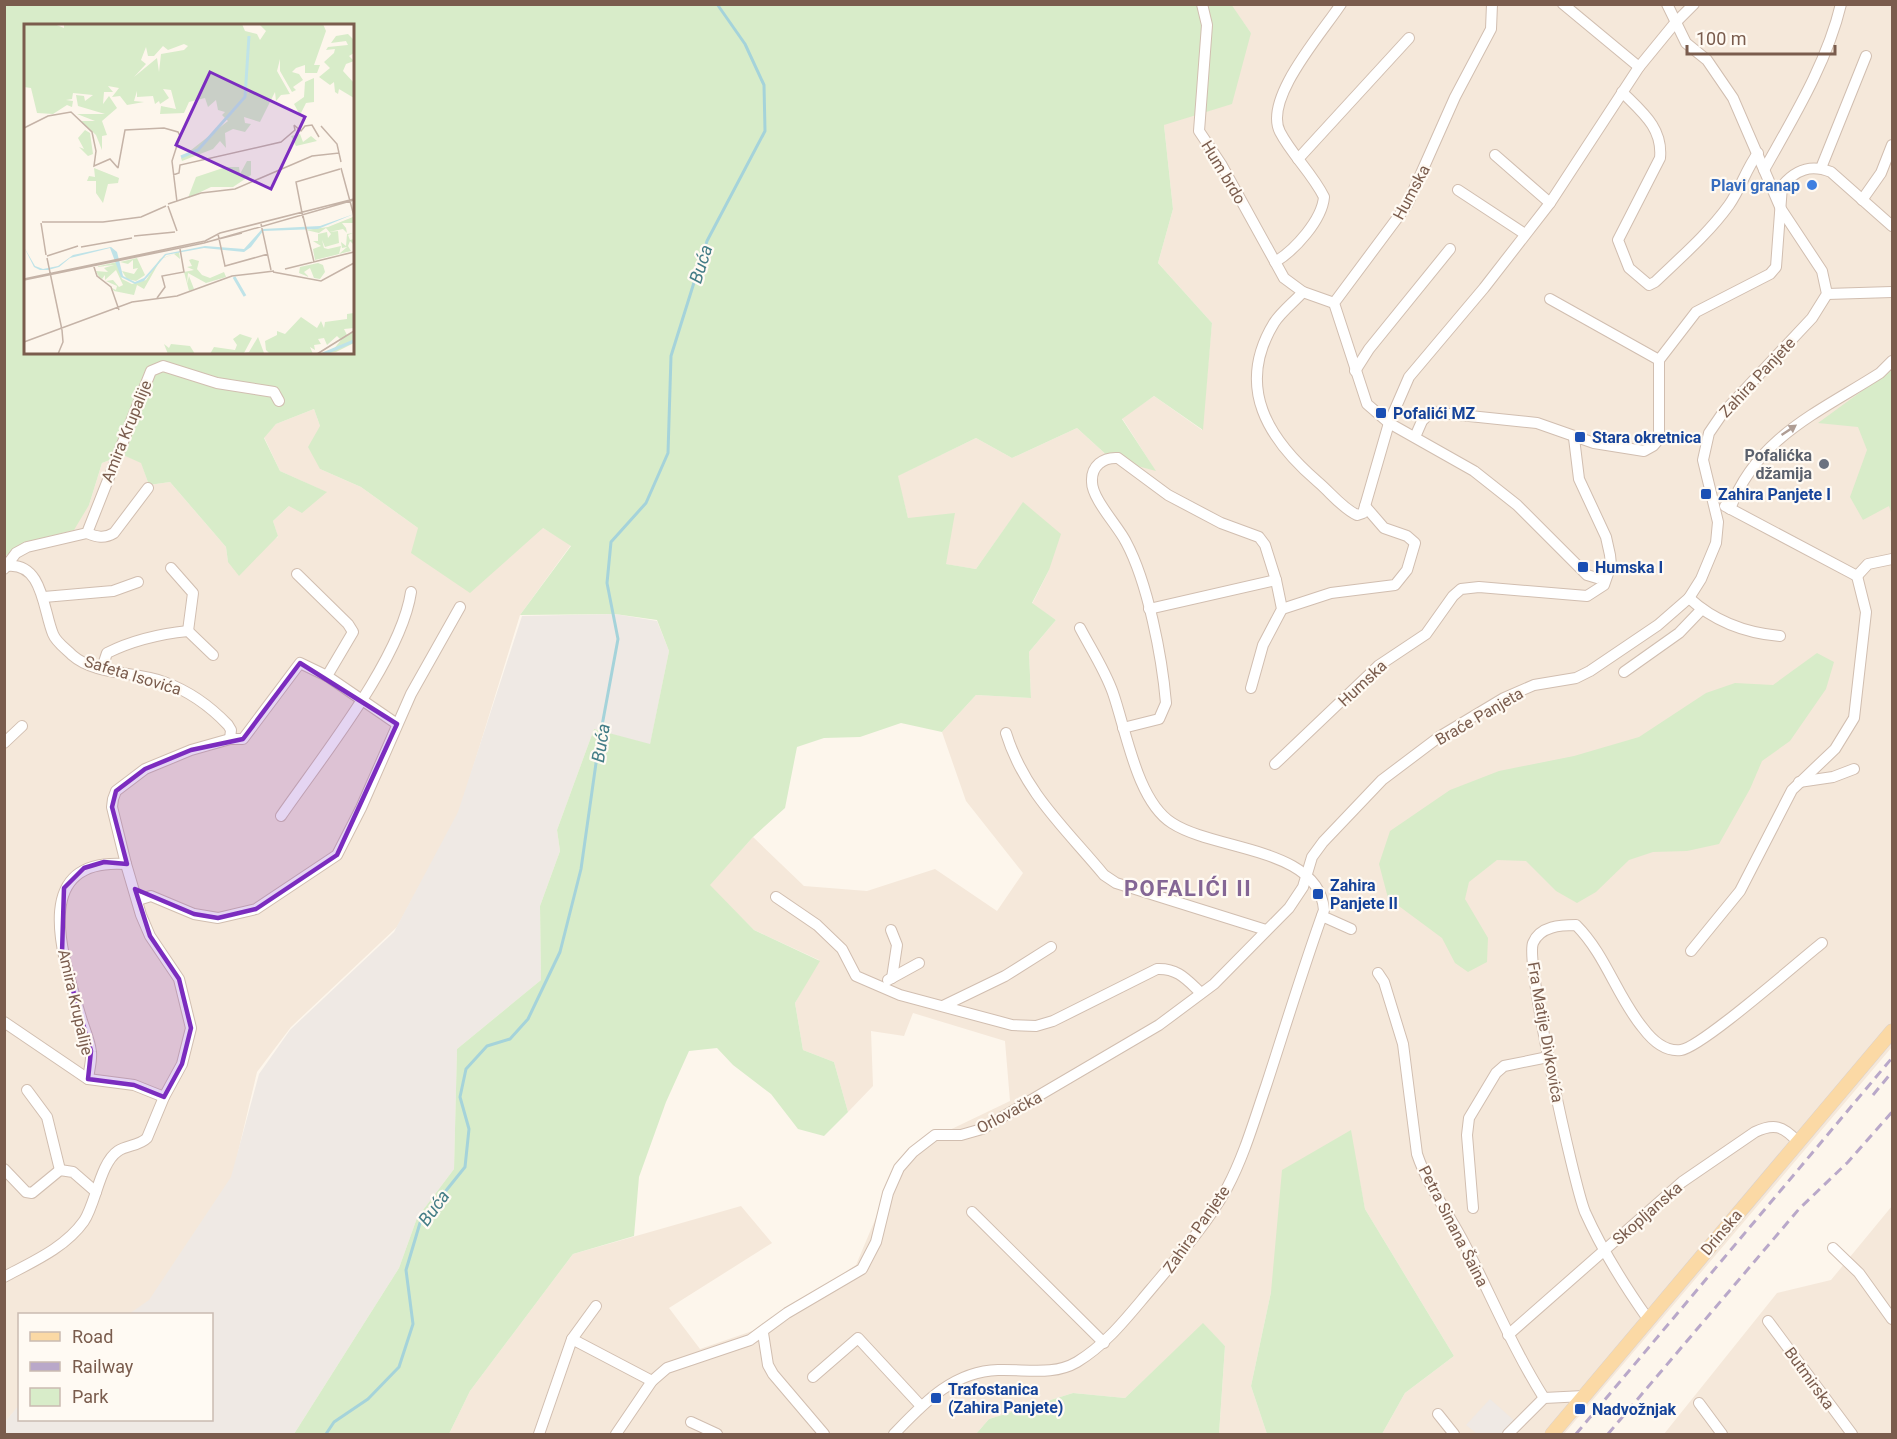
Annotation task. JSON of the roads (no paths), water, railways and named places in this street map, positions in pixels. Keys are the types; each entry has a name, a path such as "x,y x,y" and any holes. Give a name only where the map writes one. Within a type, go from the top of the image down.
{"main road":[{"name":"Drinska","path":"1552,1434 1797,1141 1893,1031"}],"street":[{"name":"Hum brdo","path":"1202,4 1206,25 1199,131 1221,164 1284,278 1303,292 1334,303"},
{"path":"1275,262 1289,254 1323,206 1324,197 1280,133 1275,112 1283,89 1341,4"},
{"name":"Humska","path":"1334,303 1407,205 1455,97 1491,29 1492,4"},
{"path":"1563,4 1639,67"},
{"path":"1303,292 1275,321 1260,351 1258,401 1275,439 1298,465 1350,512 1357,515 1363,513 1389,423 1409,377 1485,288 1550,203 1639,67 1675,22 1694,4"},
{"path":"1764,170 1820,63 1836,26 1840,4"},
{"path":"1670,6 1686,43 1707,60 1720,76 1758,153 1781,209 1822,271 1827,294 1893,292"},
{"path":"1298,159 1409,38"},
{"path":"1821,168 1866,56"},
{"path":"1622,92 1651,121 1659,134 1662,147 1660,158 1618,240 1629,268 1649,285 1655,282 1710,228 1743,182 1750,164 1758,153"},
{"path":"1862,200 1881,173 1892,145"},
{"path":"1495,155 1550,203"},
{"path":"1415,437 1422,421 1431,412 1537,423 1574,438 1644,451 1653,447 1659,439 1659,360 1696,312 1770,274 1776,267 1782,186 1790,176 1801,170 1821,168 1832,172 1893,226"},
{"path":"1458,190 1525,234"},
{"path":"1355,371 1375,341 1450,249"},
{"name":"Zahira Panjete","path":"1689,598 1701,579 1716,543 1718,522 1703,460 1709,433 1722,414 1812,318 1827,294"},
{"path":"1550,299 1659,360"},
{"path":"1334,303 1367,404 1389,423 1474,471 1517,505 1587,575 1597,578 1611,565 1610,555 1606,537 1580,478 1574,438"},
{"path":"1730,509 1737,489 1753,463 1770,445 1880,373 1893,361"},
{"name":"Amira Krupalije","path":"87,532 151,371 163,366 217,383 274,392 279,401"},
{"path":"1123,728 1159,719 1166,703 1149,609 1127,543 1091,484 1092,472 1099,463 1108,458 1118,459 1168,495 1221,523 1258,537 1265,545 1282,609 1263,645 1251,688"},
{"path":"6,567 16,553 27,547 87,532 98,537 108,537 114,533 148,488"},
{"path":"1690,951 1740,891 1780,809 1799,782 1835,749 1854,718 1866,612 1857,576 1713,501"},
{"path":"1282,609 1331,593 1395,585 1407,570 1415,543 1407,536 1384,528 1365,506"},
{"path":"1857,576 1868,564 1893,559"},
{"name":"Safeta Isovića","path":"6,567 24,567 44,597 54,637 73,656 102,668 163,681 192,694 228,725 232,734 230,739"},
{"path":"171,568 193,593 188,631"},
{"name":"Humska","path":"1275,764 1378,666 1426,634 1453,596 1461,590 1479,587 1587,596 1604,585 1607,571"},
{"path":"297,574 348,624 353,632 327,676"},
{"path":"1149,609 1276,580"},
{"path":"44,597 112,591 138,582"},
{"path":"281,816 361,699 400,634 411,592"},
{"path":"1689,598 1727,625 1756,634 1780,636"},
{"name":"Braće Panjeta","path":"1307,873 1312,857 1346,817 1382,780 1439,737 1504,698 1534,685 1576,678 1658,625 1689,598"},
{"path":"138,900 151,896 194,914 218,918 256,909 337,855 361,808 411,694 460,608"},
{"path":"1624,672 1678,633 1702,609"},
{"path":"1080,628 1113,692 1123,728 1149,798 1166,819 1189,831 1284,862 1307,873"},
{"path":"188,631 213,655"},
{"path":"102,668 107,654 124,645 164,634 188,631"},
{"path":"4,1278 64,1242 83,1223 93,1207 96,1192 110,1160 118,1151 142,1143 147,1138 164,1097 182,1064 191,1028 179,979 150,936 126,864 112,807 116,791 145,769 191,750 230,739 237,741 247,736 300,663 327,676 397,724"},
{"path":"4,743 22,726"},
{"path":"1006,733 1015,762 1041,802 1104,875 1128,889 1266,930"},
{"path":"1799,782 1833,777 1854,769"},
{"name":"Amira Krupalije","path":"88,1079 91,1051 62,953 60,920 64,888 84,868 104,862 126,864"},
{"name":"Zahira Panjete","path":"894,1434 921,1406 947,1385 967,1375 995,1370 1054,1372 1065,1369 1104,1343 1175,1261 1226,1190 1246,1146 1322,916 1323,897 1307,873"},
{"name":"Orlovačka","path":"652,1381 676,1364 750,1340 763,1333 787,1313 862,1269 876,1242 888,1193 900,1168 922,1143 935,1135 961,1135 982,1130 1159,1025 1201,993 1266,930 1297,897 1307,873"},
{"path":"776,897 817,925 842,949 856,976 900,995 1012,1025 1036,1026 1053,1022 1157,969 1169,968 1180,973 1201,993"},
{"path":"1322,916 1351,929"},
{"name":"Fra Matije Divkovića","path":"1648,1318 1604,1251 1584,1209 1548,1057 1533,962 1533,944 1542,931 1560,925 1576,925 1590,939 1642,1028 1661,1047 1681,1050 1712,1032 1822,943"},
{"path":"891,930 897,945 892,978"},
{"path":"943,1006 1005,976 1051,947"},
{"path":"880,985 918,963"},
{"name":"Petra Sinana Šaina","path":"1378,974 1384,982 1402,1044 1418,1154 1430,1188 1464,1243 1508,1335 1544,1398"},
{"name":"Amira Krupalije","path":"4,1022 88,1079 134,1085 164,1097"},
{"path":"1473,1208 1467,1135 1469,1118 1496,1073 1504,1066 1548,1057"},
{"path":"27,1090 47,1117 60,1170"},
{"name":"Skopljanska","path":"1508,1335 1682,1182 1755,1132 1767,1126 1777,1126 1786,1129 1797,1141"},
{"path":"4,1169 26,1192 32,1192 60,1170 73,1172 96,1192"},
{"path":"972,1212 1104,1343"},
{"path":"1833,1248 1859,1274 1893,1319"},
{"path":"539,1434 572,1339 596,1306"},
{"name":"Butmirska","path":"1768,1321 1852,1434"},
{"path":"763,1333 768,1365 773,1374 824,1434"},
{"path":"813,1377 858,1338 921,1406"},
{"path":"572,1339 652,1381 616,1434"},
{"path":"1508,1434 1544,1398 1584,1396"},
{"path":"1699,1403 1722,1434"},
{"path":"1438,1414 1454,1434"},
{"path":"690,1422 717,1434"}],"waterway":[{"name":"Buća","path":"326,1434 334,1422 368,1399 399,1367 413,1324 406,1270 420,1223 465,1167 469,1129 460,1097 466,1069 487,1046 510,1039 528,1019 560,952 581,869 599,742 618,639 607,583 611,542 646,503 668,453 671,356 707,241 765,131 764,85 745,44 717,4"}],"railway":[{"path":"1576,1434 1892,1058"},
{"path":"1873,1095 1892,1072"},
{"path":"1608,1434 1799,1209 1848,1162 1892,1112"}],"place":[{"name":"Plavi granap","path":"1812,185"},
{"name":"Pofalići MZ","path":"1381,413"},
{"name":"Stara okretnica","path":"1580,437"},
{"name":"Pofalićka džamija","path":"1824,464"},
{"name":"Zahira Panjete I","path":"1706,494"},
{"name":"Humska I","path":"1583,567"},
{"name":"Zahira Panjete II","path":"1318,894"},
{"name":"Trafostanica (Zahira Panjete)","path":"936,1398"},
{"name":"Nadvožnjak","path":"1580,1409"}],"district":[{"name":"POFALIĆI II","path":"1188,888"}]}
